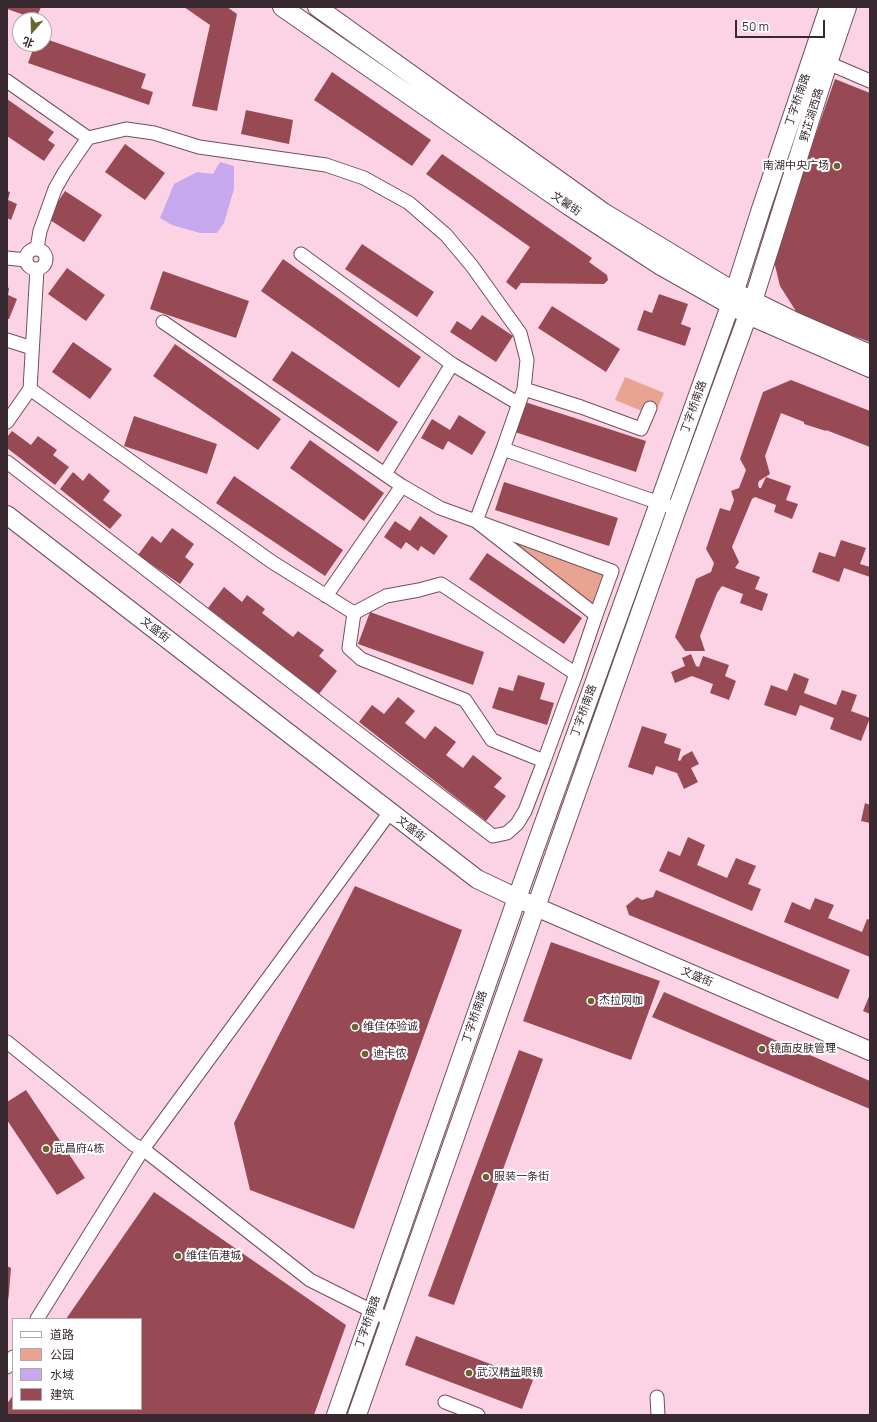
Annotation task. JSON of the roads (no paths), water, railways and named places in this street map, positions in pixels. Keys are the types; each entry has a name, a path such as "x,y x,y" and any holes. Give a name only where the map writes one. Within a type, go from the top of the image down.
{"main road":[{"name":"文馨街","path":"282,7 624,243 661,266 751,308 870,368"},
{"name":"文馨街","path":"317,7 603,212 732,299"},
{"name":"丁字桥南路","path":"336,1415 517,898 732,299 829,7"},
{"name":"野芷湖西路","path":"751,308 847,7"},
{"name":"文馨街","path":"751,308 828,336 870,354"},
{"name":"丁字桥南路","path":"358,1415 390,1320 677,509 751,308"},
{"name":"文盛街","path":"7,515 476,879 536,907 870,1051"}],"street":[{"path":"828,63 870,81"},
{"path":"7,81 88,138"},
{"path":"37,248 40,231 55,188 88,138 126,129 154,133 199,147 326,165 364,178 409,203 446,236 472,266 520,332 527,360 524,389 476,521"},
{"path":"34,248 37,248 44,251 47,257 45,264 37,269 30,267 26,260 28,252 34,248"},
{"path":"301,254 452,364 519,404"},
{"path":"7,258 26,260"},
{"path":"7,422 30,389 37,269"},
{"path":"7,462 493,836 508,833 517,824 525,811 576,674 612,571 440,508 402,486 163,322"},
{"path":"7,340 32,348"},
{"path":"385,474 452,364"},
{"path":"30,389 272,562 354,613"},
{"path":"524,389 581,407 641,429 650,408"},
{"path":"503,449 677,509"},
{"path":"326,596 402,486"},
{"path":"476,521 596,615"},
{"path":"354,613 386,596 441,584 576,674"},
{"path":"354,613 349,648 361,659 465,700 492,740 544,761"},
{"path":"38,1318 143,1149 390,812"},
{"path":"7,1042 134,1145 143,1149 310,1280 390,1320"},
{"path":"657,1397 658,1415"},
{"path":"445,1402 478,1415"}],"water":[{"path":"220,162 234,166 234,189 224,223 217,233 200,233 172,225 160,218 174,184 197,172 213,174"}],"place":[{"name":"南湖中央广场","path":"837,166"},
{"name":"杰拉网咖","path":"591,1001"},
{"name":"维佳体验诚","path":"355,1027"},
{"name":"镜面皮肤管理","path":"762,1049"},
{"name":"迪卡侬","path":"365,1054"},
{"name":"武昌府4栋","path":"46,1149"},
{"name":"服装一条街","path":"486,1177"},
{"name":"维佳佰港城","path":"178,1256"},
{"name":"武汉精益眼镜","path":"469,1373"}]}
